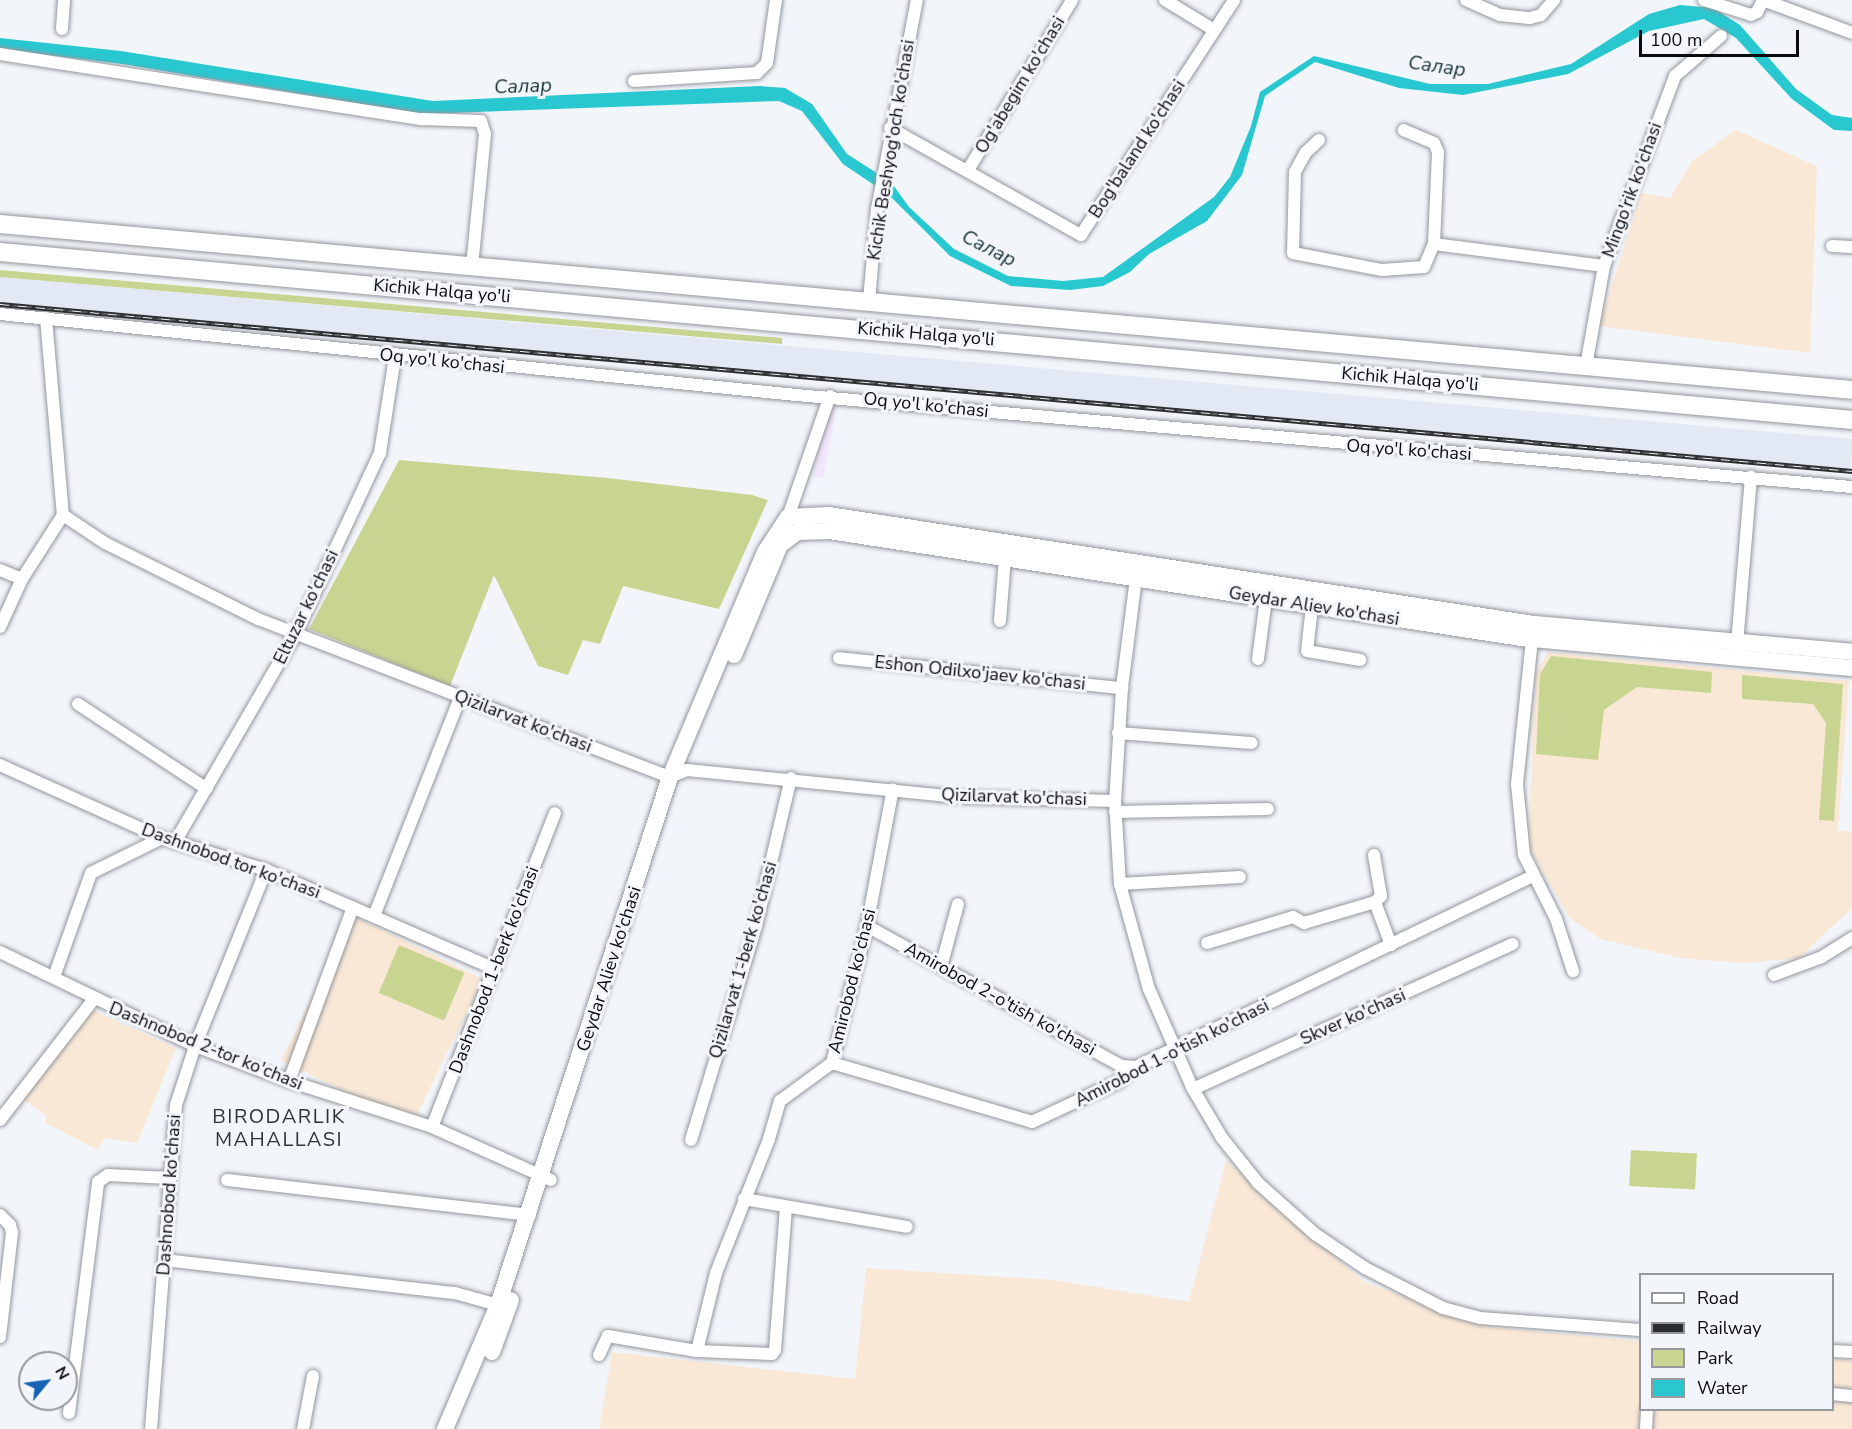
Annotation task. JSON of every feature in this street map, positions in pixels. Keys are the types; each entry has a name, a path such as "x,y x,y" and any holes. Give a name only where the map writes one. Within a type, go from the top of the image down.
{"highway":[{"name":"Kichik Halqa yo'li","path":"0,224 1852,390"},
{"name":"Kichik Halqa yo'li","path":"0,252 867,328 1852,420"},
{"path":"867,328 869,301"}],"main road":[{"name":"Geydar Aliev ko'chasi","path":"788,517 829,515 1005,558 1137,571 1266,599 1312,606 1533,632 1736,650 1852,668"},
{"name":"Geydar Aliev ko'chasi","path":"676,774 783,543 788,517"},
{"name":"Geydar Aliev ko'chasi","path":"455,1429 498,1325 676,774 765,552 788,517"},
{"name":"Geydar Aliev ko'chasi","path":"783,543 797,532 817,530 929,539 1533,632"},
{"name":"Geydar Aliev ko'chasi","path":"1736,650 1852,652"},
{"name":"Geydar Aliev ko'chasi","path":"445,1429 498,1325 498,1305 530,1215 547,1178"}],"street":[{"path":"62,29 64,0"},
{"path":"634,81 757,73 767,63 776,0"},
{"name":"Kichik Beshyog'och ko'chasi","path":"869,301 877,209 890,128 917,0"},
{"name":"Og'abegim ko'chasi","path":"968,170 1071,0"},
{"path":"1165,0 1214,30"},
{"name":"Bog'baland ko'chasi","path":"890,128 968,170 1081,236 1234,0"},
{"path":"1466,0 1500,15 1530,18 1552,3"},
{"path":"1704,0 1754,15 1763,0 1852,33"},
{"name":"Mingo'rik ko'chasi","path":"1586,366 1604,266 1675,76 1721,36"},
{"path":"0,54 422,119 481,121 485,134 472,267"},
{"path":"1319,140 1306,152 1295,172 1293,253 1382,270 1424,267 1434,244 1438,152 1434,143 1404,130"},
{"path":"1434,244 1604,266"},
{"path":"1832,246 1852,247"},
{"name":"Oq yo'l ko'chasi","path":"0,314 395,357 830,396 1258,438 1852,487"},
{"path":"0,627 22,579 63,515 46,318"},
{"name":"Eltuzar ko'chasi","path":"176,842 296,633 380,453 395,357"},
{"name":"Geydar Aliev ko'chasi","path":"788,517 830,396"},
{"path":"1736,650 1751,477"},
{"name":"Qizilarvat ko'chasi","path":"63,515 115,548 258,619 460,698 676,774 790,778 959,797 1115,806 1268,809"},
{"path":"1000,621 1005,558"},
{"path":"0,570 22,579"},
{"path":"1137,571 1122,688 1115,806 1120,884 1142,969 1174,1048 1193,1089 1245,1169 1271,1196 1323,1240 1365,1268 1443,1308 1491,1319 1639,1330"},
{"path":"1258,660 1266,599"},
{"path":"1312,606 1307,651 1360,660"},
{"path":"1533,632 1517,784 1524,855 1532,876 1556,919 1573,971"},
{"name":"Eshon Odilxo'jaev ko'chasi","path":"839,658 1122,688"},
{"path":"374,916 460,698"},
{"path":"78,704 207,789"},
{"path":"1119,733 1252,743"},
{"name":"Dashnobod tor ko'chasi","path":"0,765 162,838 266,870 495,969"},
{"name":"Qizilarvat 1-berk ko'chasi","path":"691,1140 756,926 790,778"},
{"name":"Amirobod ko'chasi","path":"697,1351 716,1273 780,1101 832,1063 867,926 893,789"},
{"name":"Dashnobod 1-berk ko'chasi","path":"432,1127 555,813"},
{"path":"54,977 91,873 162,838"},
{"path":"1207,943 1293,917 1304,923 1376,902 1382,896 1374,855"},
{"name":"Dashnobod ko'chasi","path":"151,1429 176,1106 195,1046 266,870"},
{"name":"Amirobod 1-o'tish ko'chasi","path":"832,1063 1029,1123 1120,1081 1136,1067 1174,1048 1532,876"},
{"path":"1120,884 1240,877"},
{"path":"1376,902 1391,945"},
{"path":"941,967 958,904"},
{"path":"289,1081 353,907"},
{"name":"Amirobod 2-o'tish ko'chasi","path":"867,926 1122,1065 1136,1067"},
{"path":"1774,975 1822,957 1852,938"},
{"name":"Skver ko'chasi","path":"1193,1089 1513,944"},
{"name":"Dashnobod 2-tor ko'chasi","path":"0,952 54,977 93,1000 195,1046 289,1081 432,1127 547,1178"},
{"path":"0,1120 93,1000"},
{"path":"69,1413 98,1182 108,1175 170,1178"},
{"path":"227,1180 530,1215"},
{"path":"744,1199 907,1227"},
{"path":"599,1355 608,1336 697,1351 765,1355 775,1350 786,1208"},
{"path":"0,1215 10,1225 12,1233 0,1337"},
{"path":"164,1260 455,1293 498,1305"},
{"path":"1834,1351 1852,1352"},
{"path":"303,1429 313,1376"},
{"path":"1834,1394 1852,1396"},
{"path":"1646,1429 1647,1411"}],"shaded area":[{"path":"1736,130 1817,166 1810,353 1599,326 1641,193 1670,198 1692,161"},
{"path":"0,277 1852,439 1850,471 0,309"},
{"path":"827,405 837,407 823,479 813,477"},
{"path":"1548,652 1849,681 1838,830 1852,832 1852,908 1799,958 1742,963 1679,958 1601,939 1569,918 1528,845 1536,673"},
{"path":"352,915 483,979 412,1125 281,1061"},
{"path":"86,1007 176,1048 137,1143 105,1138 98,1150 46,1123 46,1115 17,1095"},
{"path":"1226,1160 1364,1282 1490,1327 1639,1341 1639,1411 1834,1411 1834,1359 1852,1361 1852,1429 599,1429 612,1352 855,1379 866,1268 1055,1280 1189,1302"}],"green space":[{"path":"0,270 782,338 782,344 0,277"},
{"path":"399,460 608,478 752,495 768,500 719,609 623,586 600,644 583,640 568,675 538,666 494,575 450,686 309,629"},
{"path":"1551,656 1712,672 1711,693 1637,687 1604,710 1598,760 1536,754 1540,674"},
{"path":"1742,675 1843,684 1834,821 1819,820 1826,723 1813,704 1742,699"},
{"path":"399,945 464,973 444,1021 379,993"},
{"path":"1631,1150 1697,1153 1695,1189 1629,1186"}],"water":[{"name":"Салар","path":"1680,5 1713,8 1740,25 1796,89 1832,115 1852,118 1852,131 1834,130 1792,99 1736,38 1704,19 1649,31 1568,74 1463,95 1399,88 1315,62 1265,96 1242,175 1207,221 1149,254 1130,272 1103,286 1070,290 1011,286 950,256 889,195 843,164 802,111 779,101 421,114 122,64 0,49 0,38 121,51 433,101 760,86 785,88 812,104 847,154 891,182 909,207 954,249 1008,276 1063,281 1103,277 1214,197 1230,177 1251,126 1260,92 1314,56 1430,84 1488,84 1571,64 1649,14"}],"railway":[{"path":"0,304 1852,471"}],"district":[{"name":"BIRODARLIK MAHALLASI","path":"279,1128"}]}
